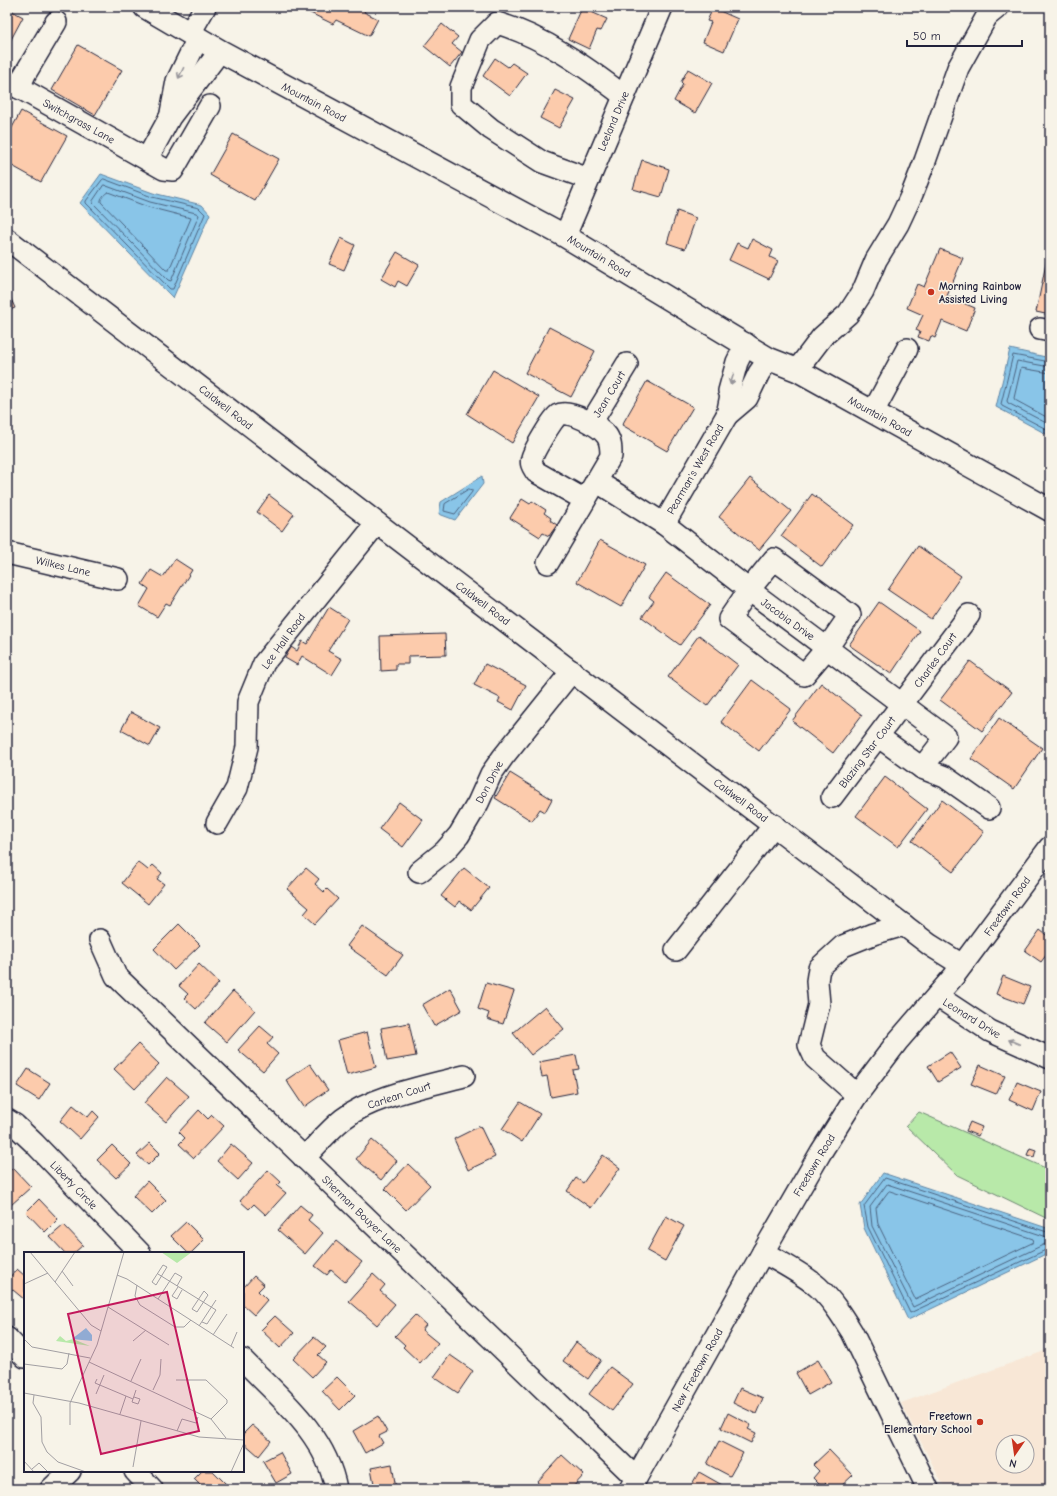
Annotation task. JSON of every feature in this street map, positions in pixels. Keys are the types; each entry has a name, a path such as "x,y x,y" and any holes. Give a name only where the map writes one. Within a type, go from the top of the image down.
{"main road":[{"name":"Mountain Road","path":"145,7 220,51 565,236 769,359 797,370 1050,510"}],"street":[{"path":"170,118 177,81 205,7"},
{"name":"Leeland Drive","path":"565,236 662,7"},
{"path":"797,370 822,337 848,314 863,291 876,260 898,224 912,194 958,68 987,16 998,7"},
{"path":"12,85 25,74 56,22"},
{"path":"589,179 542,162 491,130 461,104 461,87 480,40 498,22 514,28 542,42 592,71 624,96"},
{"path":"147,159 170,118 220,51"},
{"name":"Switchgrass Lane","path":"12,85 164,169 173,170 210,106"},
{"name":"Caldwell Road","path":"7,239 930,945 962,965"},
{"name":"Pearman's West Road","path":"664,524 727,414 731,395 729,391 737,362 746,344"},
{"path":"873,412 907,349"},
{"name":"Pearman's West Road","path":"727,414 747,398 759,373 769,359"},
{"name":"Jean Court","path":"591,423 627,364"},
{"path":"548,563 611,456 611,444 606,434 591,423 577,416 566,414 558,415 552,420 532,457 531,465 536,472 585,500"},
{"name":"Jacobia Drive","path":"596,481 664,524 946,738 922,768"},
{"name":"Lee Hall Road","path":"217,823 237,788 247,747 248,702 264,663 377,523"},
{"name":"Wilkes Lane","path":"7,553 118,579"},
{"path":"774,559 850,615 827,648 804,675 729,619 749,590 774,559"},
{"name":"Charles Court","path":"902,706 969,615"},
{"name":"Don Drive","path":"419,872 445,851 459,835 478,803 491,774 503,756 572,671"},
{"name":"Blazing Star Court","path":"832,797 902,706"},
{"path":"879,737 922,768 945,777 989,808"},
{"path":"676,950 774,825"},
{"name":"Freetown Road","path":"763,1252 821,1152 857,1095 897,1042 962,965 1050,847"},
{"path":"857,1095 815,1058 809,1045 819,1004 817,981 819,968 843,946 873,934 904,925"},
{"name":"Sherman Bouyer Lane","path":"100,940 116,976 304,1158 633,1484"},
{"name":"Leonard Drive","path":"937,996 990,1031 1050,1058"},
{"name":"Carlean Court","path":"304,1158 343,1118 366,1104 464,1076"},
{"name":"Liberty Circle","path":"7,1120 15,1125 34,1143 139,1252"},
{"path":"763,1252 803,1276 818,1287 831,1300 842,1315 852,1332 928,1489"},
{"name":"New Freetown Road","path":"633,1484 763,1252"},
{"path":"7,1338 24,1356"},
{"path":"244,1361 303,1421 316,1438 327,1460 336,1489"},
{"path":"51,1489 69,1472"},
{"path":"136,1472 152,1489"}],"shaded area":[{"name":"Freetown Elementary School","path":"1050,1349 1050,1489 945,1489 901,1403"}],"green space":[{"path":"919,1112 1050,1170 1050,1220 957,1175 906,1126"}],"water":[{"path":"101,174 153,193 202,205 210,214 173,298 80,203"},
{"path":"1010,349 1050,358 1050,436 996,407"},
{"path":"482,476 483,484 455,520 439,514 441,502"},
{"path":"883,1173 1050,1229 1050,1252 908,1320 864,1228 860,1205"}],"building":[{"path":"303,7 367,7 364,12 378,19 369,36 336,20 333,24 302,9"},
{"path":"7,8 23,17 7,47"},
{"path":"582,8 607,19 601,31 597,30 589,49 568,39"},
{"path":"713,8 738,19 724,51 703,42 711,22 707,21"},
{"path":"442,24 458,37 452,44 462,52 450,67 424,46"},
{"path":"78,45 122,70 95,115 52,90"},
{"path":"495,58 508,67 512,63 527,73 510,96 483,76"},
{"path":"688,69 712,83 695,113 674,101 683,84 681,82"},
{"path":"555,90 575,100 559,128 540,118"},
{"path":"21,111 67,136 41,182 7,163 7,137"},
{"path":"233,134 279,159 255,201 210,175"},
{"path":"642,160 669,169 661,197 633,189"},
{"path":"677,211 696,218 685,249 667,243"},
{"path":"341,238 355,245 344,270 329,264"},
{"path":"752,239 773,250 770,257 778,261 769,279 729,260 737,243 748,248"},
{"path":"1050,244 1050,315 1036,312"},
{"name":"Morning Rainbow Assisted Living","path":"940,249 963,258 947,296 975,308 966,331 942,321 935,338 931,336 929,341 918,337 920,332 916,330 923,315 907,308 917,284 924,287"},
{"path":"397,252 419,265 407,286 398,281 395,287 381,279"},
{"path":"7,290 15,308 7,311"},
{"path":"549,327 595,351 571,397 525,373"},
{"path":"493,370 539,397 512,443 467,414"},
{"path":"647,381 693,407 667,451 622,425"},
{"path":"750,478 791,511 759,550 719,517"},
{"path":"812,494 853,525 822,567 781,536"},
{"path":"269,495 294,514 282,531 257,512"},
{"path":"522,499 530,504 532,501 546,510 544,513 557,525 549,536 543,533 540,537 510,518"},
{"path":"600,540 645,565 621,607 577,582"},
{"path":"918,546 961,576 931,619 888,590"},
{"path":"175,559 192,570 170,605 166,603 157,617 139,606 149,589 142,584 151,570 163,577"},
{"path":"666,573 710,605 680,645 642,617 654,601 649,597"},
{"path":"879,602 920,631 891,674 849,645"},
{"path":"329,607 348,619 328,651 342,659 332,675 302,656 297,665 285,658 291,647 297,651 302,641 307,644"},
{"path":"445,634 446,655 408,656 408,664 396,664 396,670 381,671 380,636"},
{"path":"699,635 738,665 707,706 668,677"},
{"path":"970,661 1012,692 982,731 940,700"},
{"path":"485,664 526,685 513,710 498,702 500,698 474,685"},
{"path":"752,680 791,709 759,751 721,722"},
{"path":"821,683 862,715 833,753 792,721"},
{"path":"131,712 160,728 150,746 121,730"},
{"path":"999,718 1042,748 1014,789 971,759"},
{"path":"510,773 552,799 545,812 540,809 532,821 495,798"},
{"path":"885,777 927,809 898,847 856,816"},
{"path":"942,800 984,832 953,872 912,841"},
{"path":"399,802 423,820 403,847 379,829"},
{"path":"138,862 148,870 153,865 162,873 157,879 164,884 148,904 122,883"},
{"path":"306,868 319,879 315,884 324,892 327,889 338,899 315,924 304,914 309,908 287,889"},
{"path":"464,868 489,888 471,910 459,901 455,907 441,896"},
{"path":"179,924 200,945 174,970 154,949"},
{"path":"362,926 403,955 388,975 347,946"},
{"path":"1040,930 1050,938 1050,950 1041,962 1025,951"},
{"path":"199,964 219,983 196,1009 184,998 188,994 179,986"},
{"path":"1003,976 1030,987 1023,1004 996,994"},
{"path":"486,983 514,991 503,1024 487,1019 489,1013 478,1009"},
{"path":"450,988 462,1010 434,1026 422,1005"},
{"path":"233,991 255,1010 227,1042 205,1023"},
{"path":"545,1006 564,1029 531,1055 513,1033"},
{"path":"409,1023 416,1056 387,1061 381,1028"},
{"path":"260,1026 273,1037 267,1044 278,1054 263,1071 238,1050"},
{"path":"367,1032 376,1067 347,1075 338,1040"},
{"path":"138,1044 159,1064 135,1089 114,1069"},
{"path":"950,1052 961,1068 938,1082 928,1066"},
{"path":"576,1055 579,1069 573,1070 577,1092 551,1097 547,1076 542,1077 539,1062"},
{"path":"310,1064 328,1090 304,1107 286,1080"},
{"path":"980,1065 1005,1076 996,1094 971,1084"},
{"path":"28,1069 50,1083 39,1100 17,1086"},
{"path":"167,1077 189,1096 166,1122 144,1103"},
{"path":"1017,1082 1041,1092 1033,1111 1009,1100"},
{"path":"520,1102 540,1114 522,1142 502,1129"},
{"path":"73,1105 88,1117 93,1111 99,1117 80,1139 60,1121"},
{"path":"199,1110 208,1119 212,1115 224,1126 194,1158 179,1144 185,1138 179,1132"},
{"path":"970,1122 982,1127 978,1136 966,1131"},
{"path":"480,1126 495,1157 468,1170 454,1139"},
{"path":"372,1140 397,1161 381,1180 356,1159"},
{"path":"150,1143 160,1153 148,1165 137,1155"},
{"path":"231,1144 253,1163 238,1180 217,1161"},
{"path":"112,1145 131,1164 116,1178 97,1160"},
{"path":"1030,1148 1036,1150 1034,1157 1027,1155"},
{"path":"603,1155 620,1168 591,1208 567,1191 576,1178 583,1183"},
{"path":"408,1164 430,1185 406,1210 385,1189"},
{"path":"13,1168 31,1187 11,1205 7,1200 7,1173"},
{"path":"268,1170 281,1182 277,1186 286,1193 266,1215 254,1204 249,1209 240,1201"},
{"path":"147,1181 166,1200 152,1214 133,1196"},
{"path":"39,1199 58,1219 45,1232 26,1212"},
{"path":"300,1205 312,1215 308,1220 323,1233 305,1254 278,1230"},
{"path":"666,1216 684,1226 665,1261 647,1251"},
{"path":"186,1222 204,1240 192,1252 187,1252 171,1236"},
{"path":"64,1225 83,1245 75,1252 64,1252 50,1237"},
{"path":"336,1241 362,1262 345,1282 331,1270 327,1275 315,1266"},
{"path":"17,1269 24,1275 24,1299 7,1285 7,1280"},
{"path":"373,1274 385,1285 380,1291 395,1304 377,1325 349,1301"},
{"path":"254,1276 264,1285 258,1291 267,1300 254,1315 244,1306 244,1287"},
{"path":"415,1315 426,1325 422,1330 438,1343 420,1363 403,1347 405,1345 395,1336"},
{"path":"275,1316 294,1333 280,1348 261,1330"},
{"path":"314,1337 326,1347 318,1355 326,1362 312,1377 293,1359"},
{"path":"576,1342 601,1360 588,1379 563,1361"},
{"path":"450,1355 473,1371 458,1393 434,1377"},
{"path":"818,1360 831,1382 808,1395 796,1373"},
{"path":"610,1367 633,1384 612,1411 589,1394"},
{"path":"337,1377 355,1395 340,1410 322,1391"},
{"path":"740,1388 763,1398 756,1414 733,1403"},
{"path":"728,1413 751,1425 748,1429 756,1433 751,1443 721,1428"},
{"path":"378,1416 387,1432 379,1436 383,1443 365,1453 353,1431"},
{"path":"252,1425 271,1441 259,1456 244,1443 244,1433"},
{"path":"719,1441 743,1453 730,1476 707,1464"},
{"path":"829,1450 853,1475 838,1489 832,1489 826,1483 822,1487 813,1478 819,1471 813,1465"},
{"path":"280,1452 292,1474 276,1483 263,1461"},
{"path":"562,1455 584,1475 571,1489 545,1489 537,1482"},
{"path":"392,1464 396,1489 375,1489 371,1468"},
{"path":"201,1472 214,1472 227,1485 222,1489 204,1489 194,1479"},
{"path":"699,1472 722,1485 720,1489 689,1489"}],"place":[{"name":"Morning Rainbow Assisted Living","path":"931,292"},
{"name":"Freetown Elementary School","path":"980,1422"}]}
